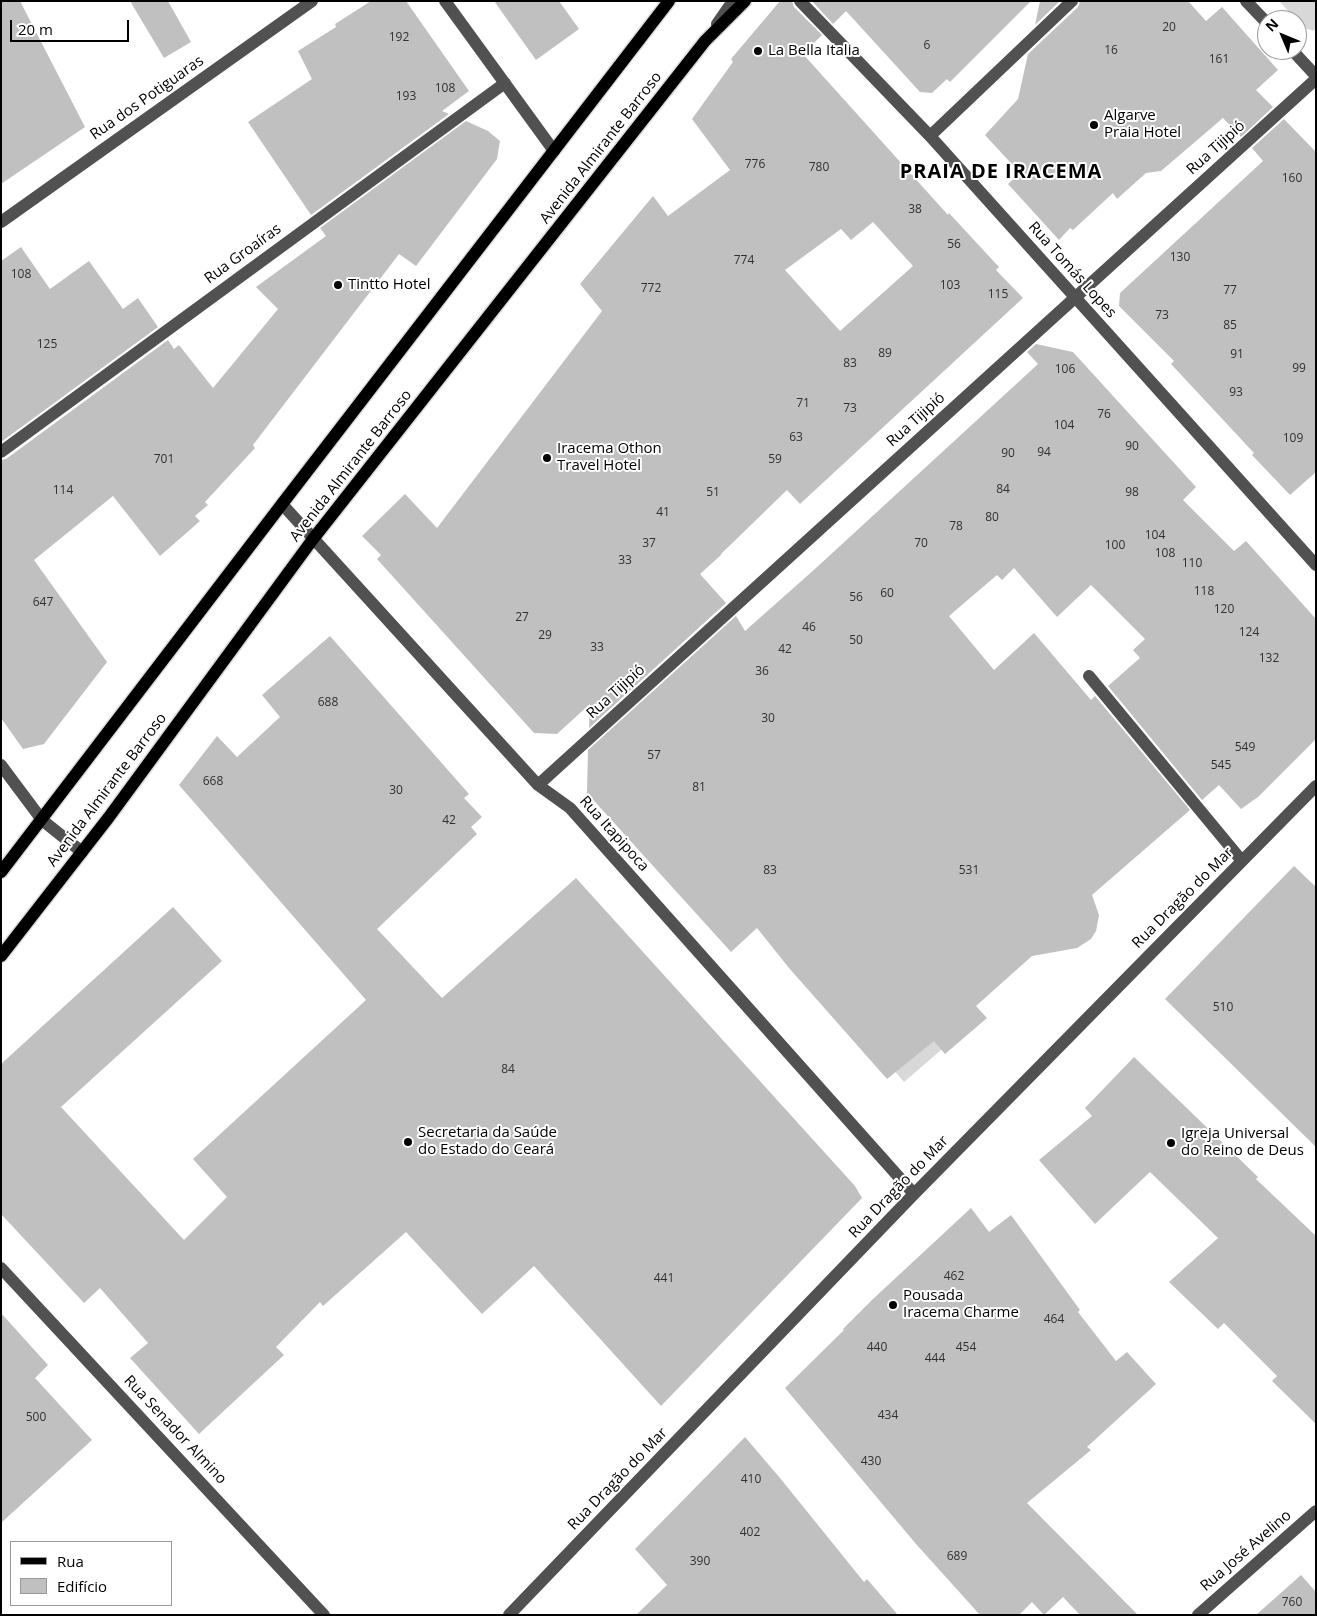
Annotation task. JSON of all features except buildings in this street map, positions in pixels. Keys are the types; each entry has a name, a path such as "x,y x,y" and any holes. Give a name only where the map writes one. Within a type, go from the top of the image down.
{"main road":[{"name":"Avenida Almirante Barroso","path":"1,872 669,1"},
{"path":"705,41 745,1"},
{"name":"Avenida Almirante Barroso","path":"1,956 82,852 313,539 705,41"}],"street":[{"name":"Rua dos Potiguaras","path":"1,222 312,1"},
{"path":"445,1 554,151"},
{"name":"Avenida Almirante Barroso","path":"705,41 733,1"},
{"name":"Rua Tomás Lopes","path":"800,1 930,136 1316,565"},
{"path":"930,136 1072,1"},
{"path":"1246,1 1257,13"},
{"path":"1301,60 1316,78"},
{"name":"Rua Tijipió","path":"538,785 1316,78"},
{"name":"Rua Groaíras","path":"1,452 505,83"},
{"name":"Rua Itapipoca","path":"282,504 538,785 570,808 914,1194"},
{"path":"1089,676 1242,861"},
{"path":"1,765 42,820 82,852"},
{"name":"Rua Dragão do Mar","path":"509,1615 914,1194 1316,786"},
{"name":"Rua Senador Almino","path":"1,1268 324,1615"},
{"name":"Rua José Avelino","path":"1198,1615 1316,1511"}],"shaded area":[{"path":"1279,1 1316,1 1316,28 1313,31 1307,29 1307,10 1287,10"},
{"path":"970,1025 904,1082 880,1054"}],"place":[{"name":"La Bella Italia","path":"758,51"},
{"name":"Algarve Praia Hotel","path":"1094,125"},
{"name":"Tintto Hotel","path":"338,285"},
{"name":"Iracema Othon Travel Hotel","path":"547,458"},
{"name":"Secretaria da Saúde do Estado do Ceará","path":"408,1142"},
{"name":"Igreja Universal do Reino de Deus","path":"1171,1143"},
{"name":"Pousada Iracema Charme","path":"893,1305"}],"district":[{"name":"PRAIA DE IRACEMA","path":"1001,172"}]}
